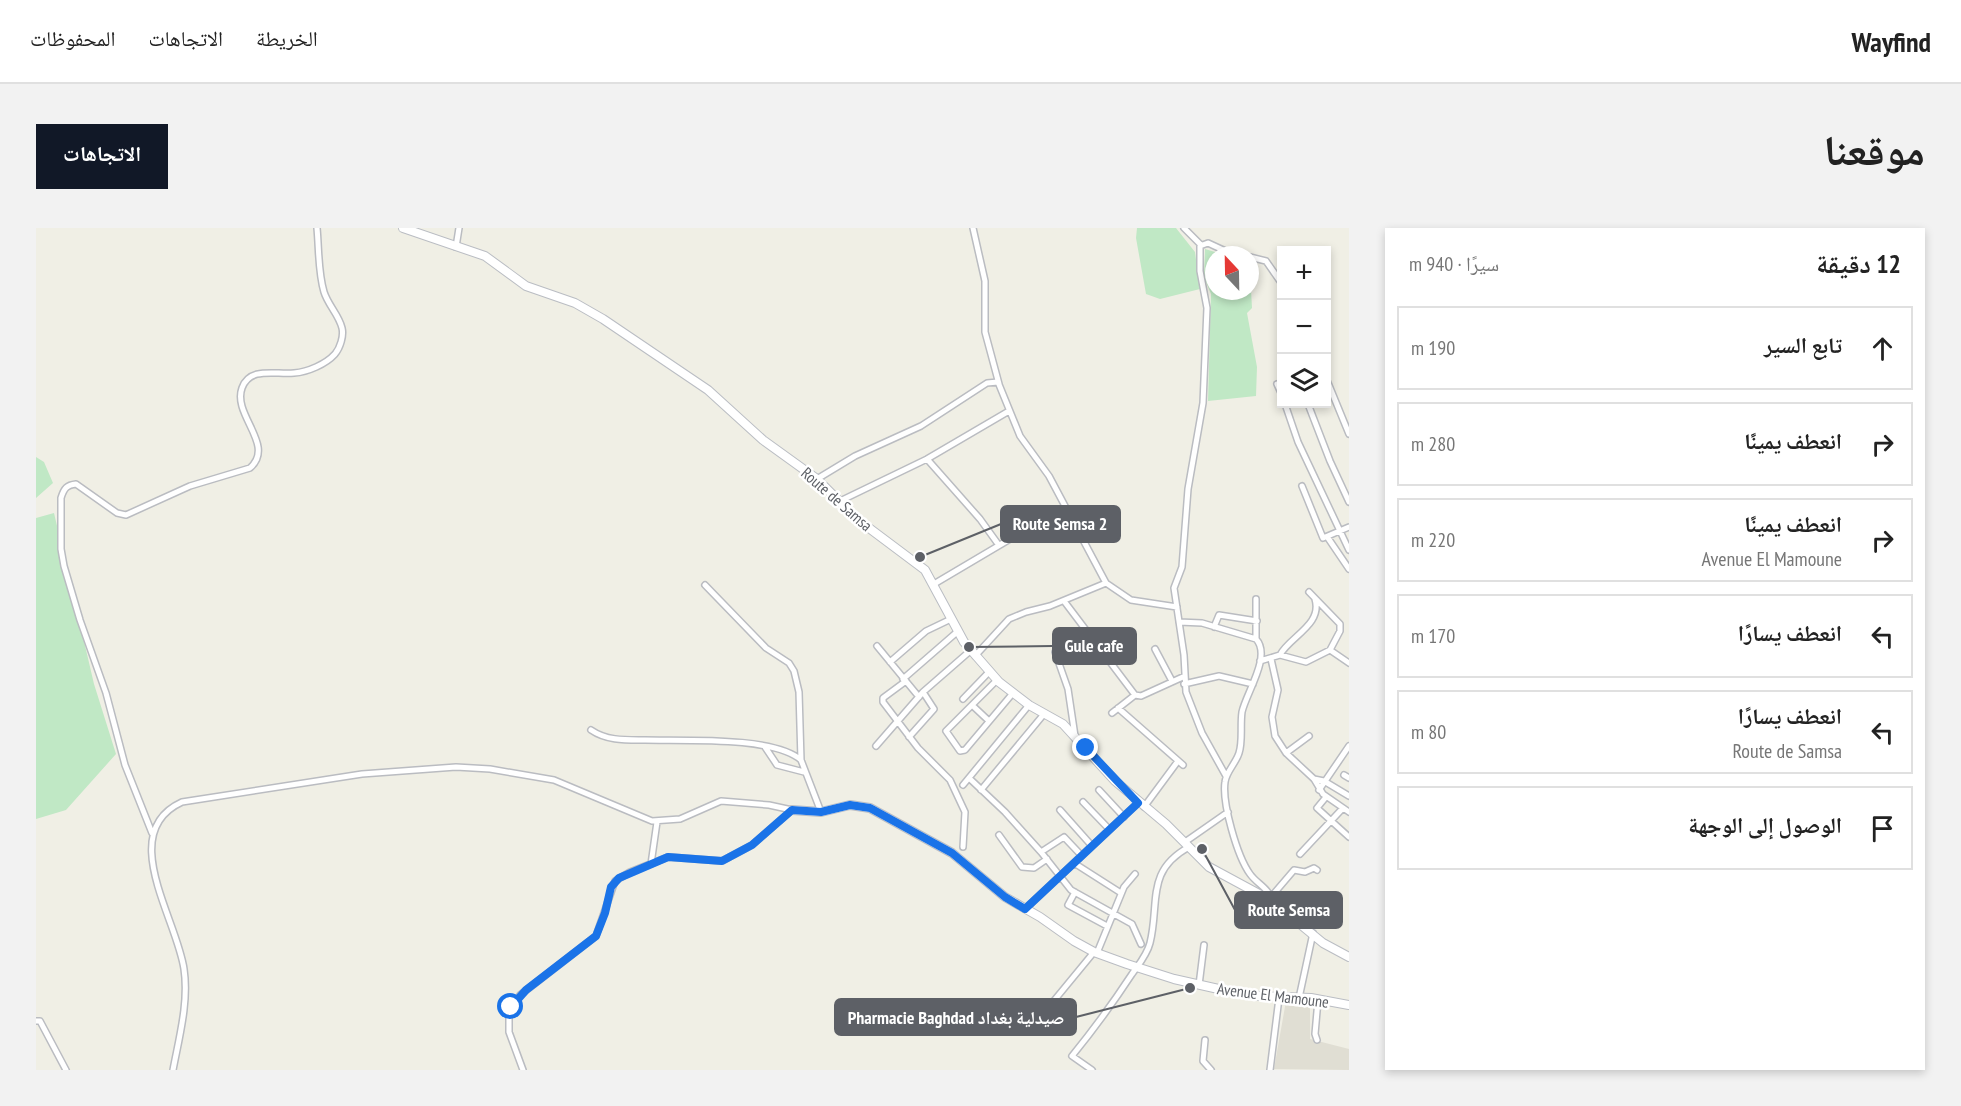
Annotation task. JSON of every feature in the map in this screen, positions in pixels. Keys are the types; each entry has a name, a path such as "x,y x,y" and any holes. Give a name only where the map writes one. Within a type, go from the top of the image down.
{"street":[{"path":"152,833 125,765 106,693 64,566 60,528 63,490 69,485 76,484 117,513 126,515 190,486 239,472 257,462 258,445 241,402 240,391 245,382 263,372 293,373 314,368 336,353 342,341 342,329 324,292 317,228"},
{"name":"Route de Samsa","path":"403,228 485,256 526,286 575,303 603,319 708,390 772,448 816,478 837,502 916,562 934,584 957,632 972,654 998,680 1029,705 1063,724 1099,765 1222,876 1272,899 1323,942 1349,957"},
{"path":"456,247 459,228"},
{"path":"973,228 985,281 985,332 1000,385 1020,436 1049,476 1106,583 1131,600 1177,607"},
{"path":"1184,228 1201,245 1200,271 1208,308 1203,403 1188,489 1182,567 1174,588 1185,676 1184,684 1202,733 1226,776"},
{"path":"1201,245 1208,243 1214,246"},
{"path":"1259,260 1266,261 1277,278"},
{"path":"816,478 855,456 921,426 987,383 994,382 1000,385"},
{"path":"1331,390 1349,434"},
{"path":"1286,408 1298,442 1349,550"},
{"path":"1309,408 1329,461 1349,502"},
{"path":"837,502 927,459 1009,411"},
{"path":"927,459 980,519 998,544"},
{"path":"1302,486 1323,538 1328,538 1349,527"},
{"path":"934,584 998,544 1028,531 1071,518"},
{"path":"1328,538 1349,569"},
{"path":"876,746 923,692 972,654 1009,619 1064,601 1106,583"},
{"path":"173,1070 184,1006 185,971 178,941 151,861 149,846 152,833 170,808 189,800 362,774 456,767 490,769 554,780 622,811 657,822 693,816 721,801 821,812 801,760 799,692 794,671 789,663 766,648 705,585"},
{"path":"1280,655 1306,662 1330,650 1340,626 1309,592"},
{"path":"1260,661 1280,655 1307,627 1316,610 1315,598"},
{"path":"1256,599 1256,639 1260,646 1260,661 1243,709 1240,751 1226,776 1224,791 1228,812 1247,869 1272,899 1294,870 1305,872 1314,868 1317,870"},
{"path":"1064,601 1135,695 1141,696 1185,676"},
{"path":"1214,627 1219,615 1257,621"},
{"path":"890,662 930,628 951,619"},
{"path":"1179,622 1214,627 1256,639"},
{"path":"957,632 883,699 909,737 945,774 963,805 966,812 963,847"},
{"path":"1075,736 1068,689 1055,652 1062,645 1078,643 1090,637"},
{"path":"877,646 919,697"},
{"path":"1155,648 1172,681"},
{"path":"1330,650 1349,663"},
{"path":"1271,659 1278,690 1272,717 1273,731 1286,753 1314,779 1319,790 1349,812"},
{"path":"963,699 989,672"},
{"path":"1184,684 1219,676 1253,684"},
{"path":"998,680 946,732 960,751 965,750 1013,693"},
{"path":"909,737 934,709 923,692"},
{"path":"1112,713 1135,695"},
{"path":"963,785 1029,705"},
{"path":"973,706 989,721"},
{"path":"1118,708 1183,765"},
{"path":"981,790 1044,714"},
{"path":"591,730 600,736 620,740 735,742 791,752 801,760"},
{"path":"1286,753 1309,736"},
{"path":"1319,790 1349,746"},
{"path":"765,747 779,766 804,772"},
{"path":"1025,909 1110,829 1141,805 1178,761"},
{"path":"969,778 1041,852 1075,892 1132,924 1141,944"},
{"path":"1314,779 1324,781 1349,796"},
{"path":"1099,790 1124,817"},
{"path":"1326,797 1317,808 1349,837"},
{"path":"1083,802 1110,829"},
{"name":"Avenue El Mamoune","path":"821,812 847,806 870,808 952,853 1005,897 1095,953 1199,985 1279,998 1299,998 1349,1005"},
{"path":"1300,854 1343,808"},
{"path":"523,1070 508,1027 511,1007 526,990 596,936 615,881 672,857 722,861 752,845 792,810"},
{"path":"1060,810 1092,846"},
{"path":"1092,1070 1072,1056 1108,1012 1145,957 1150,942 1157,881 1174,856 1228,812"},
{"path":"651,864 657,822"},
{"path":"999,835 1022,867 1034,868 1047,859"},
{"path":"1041,852 1064,837 1081,855"},
{"path":"1074,862 1121,894"},
{"path":"1043,1014 1095,953 1127,882 1135,874"},
{"path":"1075,892 1068,905 1107,926"},
{"path":"1299,998 1312,933"},
{"path":"1199,985 1204,945"},
{"path":"1270,1070 1279,998"},
{"path":"1317,1040 1315,1034 1318,1000"},
{"path":"36,1020 40,1020 66,1070"},
{"path":"1206,1040 1203,1061 1211,1070"}],"shaded area":[{"path":"1286,1001 1310,1004 1310,1039 1349,1049 1349,1070 1274,1069"}],"green space":[{"path":"1137,228 1176,228 1195,252 1200,289 1160,299 1146,294 1136,238"},
{"path":"1211,300 1252,300 1252,308 1247,313 1257,367 1256,396 1208,401"},
{"path":"36,457 44,462 53,483 36,498"},
{"path":"54,513 94,684 116,754 66,810 36,819 36,518"}],"place":[{"name":"Route Semsa 2","path":"920,557"},
{"name":"Gule cafe","path":"969,647"},
{"name":"Route Semsa","path":"1202,849"},
{"name":"Pharmacie Baghdad صيدلية بغداد","path":"1190,988"}],"route":[{"path":"511,1007 520,995 596,936 610,898 611,887 619,878 668,857 714,862 730,858 778,825 792,810 821,812 850,805 870,808 952,853 1005,897 1025,909 1138,803 1099,765 1086,748"}]}
